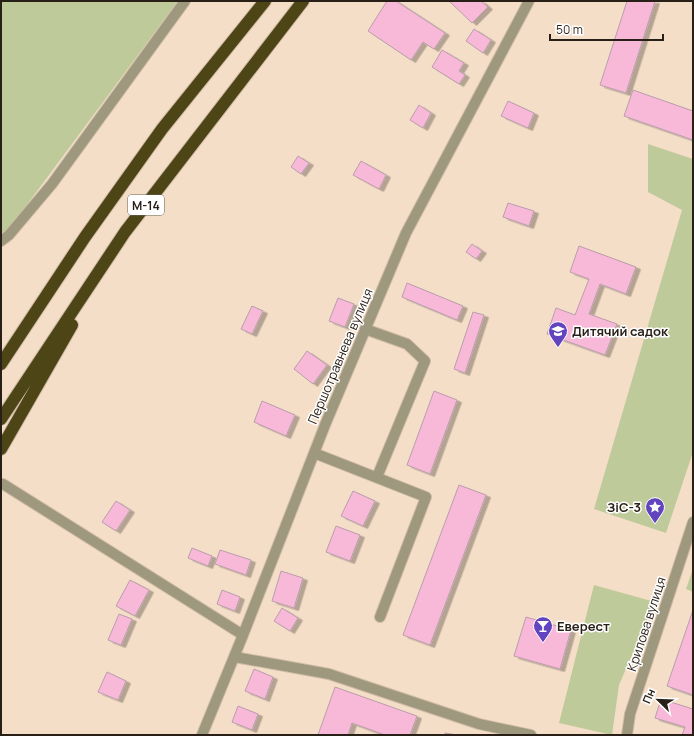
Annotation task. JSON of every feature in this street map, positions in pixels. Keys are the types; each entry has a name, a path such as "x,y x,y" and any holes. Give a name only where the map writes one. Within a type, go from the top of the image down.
{"highway":[{"name":"М-14","path":"1,364 85,237 153,142 265,1"},
{"name":"М-14","path":"1,419 125,232 303,1"},
{"path":"1,450 125,232"}],"street":[{"path":"1,241 9,236 52,184 185,1"},
{"name":"Першотравнева вулиця","path":"202,735 235,657 314,452 406,233 529,1"},
{"path":"365,329 407,344 425,361 377,477"},
{"path":"314,452 426,497 380,617"},
{"path":"3,484 243,635"},
{"name":"Крилова вулиця","path":"627,735 630,714 693,522"},
{"path":"235,657 329,674 479,724 531,735"}],"green space":[{"path":"1,1 178,1 6,233 1,232"},
{"path":"648,144 693,159 693,452 666,533 594,509 682,210 648,192"},
{"path":"693,569 693,592 686,589"},
{"path":"594,585 655,602 619,685 612,735 559,723"}],"building":[{"path":"387,1 396,1 445,33 434,49 423,42 411,60 368,31"},
{"path":"449,1 481,1 488,7 472,23"},
{"path":"627,1 655,1 626,93 600,85"},
{"path":"474,29 491,40 483,53 466,41"},
{"path":"442,50 464,63 459,71 465,75 459,84 432,67"},
{"path":"633,90 693,111 693,140 624,116"},
{"path":"508,101 534,113 528,128 501,116"},
{"path":"419,105 431,113 423,128 410,120"},
{"path":"298,156 309,163 301,174 291,167"},
{"path":"361,161 386,175 379,189 353,175"},
{"path":"508,203 534,211 529,226 503,217"},
{"path":"472,244 482,251 476,259 466,252"},
{"path":"579,246 636,267 626,294 600,284 589,314 617,324 605,355 547,334 556,308 575,315 589,279 570,272"},
{"path":"407,283 463,306 457,320 402,297"},
{"path":"338,298 354,304 345,327 329,321"},
{"path":"252,306 263,311 252,334 241,329"},
{"path":"473,312 484,315 465,373 454,369"},
{"path":"307,351 327,365 313,384 294,369"},
{"path":"434,391 457,400 430,474 407,465"},
{"path":"262,401 295,415 286,436 254,422"},
{"path":"459,485 486,495 430,645 403,635"},
{"path":"353,491 375,501 363,526 341,516"},
{"path":"116,501 130,510 116,531 102,522"},
{"path":"336,526 360,535 350,561 326,552"},
{"path":"192,548 212,556 208,566 188,558"},
{"path":"220,550 251,560 246,575 215,564"},
{"path":"281,571 303,578 294,608 272,601"},
{"path":"130,580 149,590 135,616 116,606"},
{"path":"222,590 240,597 235,611 217,604"},
{"path":"282,608 298,618 290,631 274,621"},
{"path":"693,610 693,695 667,686"},
{"path":"119,614 132,619 121,645 108,640"},
{"name":"Еверест","path":"526,617 571,630 560,669 514,656"},
{"path":"254,669 273,677 265,699 245,691"},
{"path":"107,672 126,681 118,700 98,692"},
{"path":"335,687 417,716 410,735 385,735 352,723 348,735 318,735"},
{"path":"661,699 693,709 693,735 682,735 685,727 655,718"},
{"path":"238,706 258,714 252,730 232,722"},
{"path":"445,733 457,735 445,735"}],"place":[{"name":"Дитячий садок","path":"558,348"},
{"name":"ЗіС-3","path":"655,524"},
{"name":"Еверест","path":"543,643"}]}
